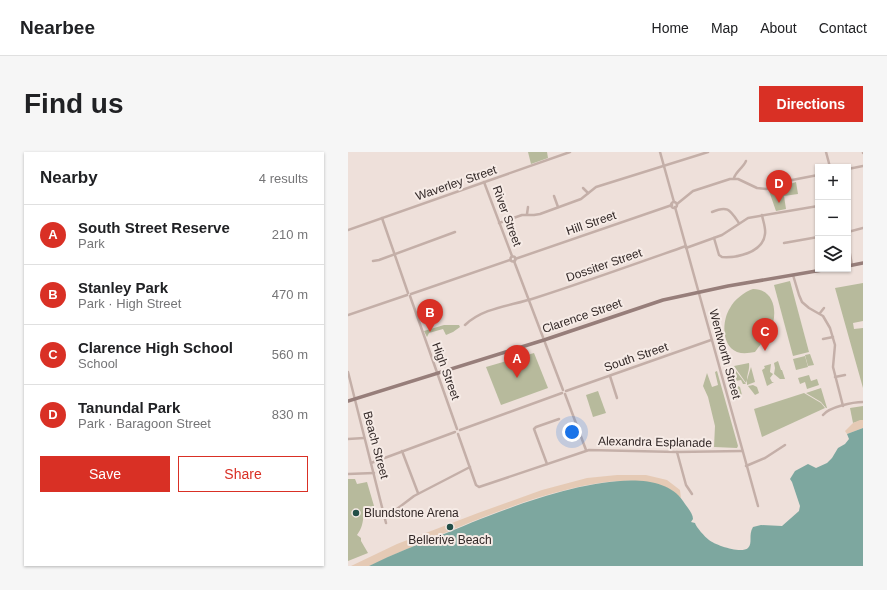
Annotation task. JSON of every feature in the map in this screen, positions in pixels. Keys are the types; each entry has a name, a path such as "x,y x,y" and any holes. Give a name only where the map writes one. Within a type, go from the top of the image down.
{"main road":[{"path":"851,265 863,263"},
{"name":"Clarence Street","path":"348,401 544,340 653,303 698,292 815,271"}],"street":[{"name":"Waverley Street","path":"348,230 570,152"},
{"path":"660,152 675,207"},
{"path":"499,223 520,215 537,215 581,199 596,187 708,152"},
{"path":"826,152 829,164"},
{"path":"675,207 672,205 693,191 734,178 735,175 743,168 746,161"},
{"path":"851,168 863,166"},
{"path":"734,178 757,188 766,189 792,180 815,176"},
{"name":"River Street","path":"484,182 512,256"},
{"path":"583,188 588,193"},
{"path":"554,196 558,207"},
{"name":"Hill Street","path":"515,260 672,205"},
{"name":"Dossiter Street","path":"465,325 474,317 484,312 529,300 714,238 748,218 815,206"},
{"path":"527,214 528,207"},
{"name":"Wentworth Street","path":"675,207 758,506"},
{"path":"712,212 727,209 739,223"},
{"path":"714,238 719,255 722,258 753,252 760,246 765,234 762,215"},
{"name":"High Street","path":"382,218 476,485 478,487"},
{"path":"851,231 863,228"},
{"path":"373,261 455,232"},
{"path":"784,243 815,238"},
{"path":"510,260 512,256 515,260"},
{"path":"348,315 510,260 515,260"},
{"name":"River Street","path":"515,260 586,450"},
{"path":"793,274 802,302 809,308 820,313 828,323 835,349 832,364 842,406"},
{"path":"820,313 824,308"},
{"path":"823,339 833,337"},
{"name":"South Street","path":"371,462 711,340"},
{"name":"Beach Street","path":"348,374 386,523"},
{"path":"835,377 845,374"},
{"path":"610,376 617,398"},
{"path":"823,414 828,410 863,402"},
{"path":"547,464 534,429 559,419"},
{"path":"348,439 364,438"},
{"path":"746,466 765,458 785,445"},
{"name":"Alexandra Esplanade","path":"478,487 586,450 677,452 742,451"},
{"path":"402,451 418,493"},
{"path":"677,452 686,485 692,494"},
{"path":"385,518 418,493 470,467"},
{"path":"348,474 374,473"}],"green space":[{"path":"528,152 547,152 548,158 531,164"},
{"path":"796,182 798,194 784,196 786,209 776,211 769,191"},
{"path":"790,281 809,352 793,356 774,285"},
{"path":"863,283 863,321 853,323 854,329 863,328 863,388 835,288"},
{"path":"753,289 761,290 771,298 774,311 773,325 768,335 755,352 739,353 732,349 728,344 724,332 725,319 734,302 743,294"},
{"path":"444,325 459,325 460,327 446,335 443,329 429,333 427,337 424,331"},
{"path":"534,353 548,388 501,405 486,367"},
{"path":"810,354 814,365 808,366 805,355"},
{"path":"805,356 808,367 796,370 793,359"},
{"path":"778,361 785,379 780,379 774,374 774,363"},
{"path":"749,363 746,383 734,366"},
{"path":"771,364 770,372 773,374 770,378 772,382 774,382 767,386 762,370 765,368 764,366"},
{"path":"732,367 746,384 743,384 741,380 736,381"},
{"path":"751,367 755,382 747,385"},
{"path":"717,371 738,446 737,448 714,447 715,426 708,397 703,386 707,373 712,387 718,385 715,372"},
{"path":"809,375 811,381 817,379 819,385 807,389 805,382 800,384 798,378"},
{"path":"729,385 736,385 740,387 742,395 739,399 733,400"},
{"path":"753,385 757,387 759,393 755,395 748,386"},
{"path":"821,388 827,408 821,402 806,393"},
{"path":"598,391 606,413 593,417 586,395"},
{"path":"804,393 821,403 825,408 762,437 754,409"},
{"path":"863,406 863,420 853,423 850,408"},
{"path":"348,479 355,479 357,484 367,482 374,506 363,509 363,522 357,535 361,538 361,541 368,553 348,561"}],"sand":[{"path":"863,420 863,428 847,434 845,431 853,423"},
{"name":"Bellerive Beach","path":"617,475 646,475 667,480 680,490 681,498 659,485 629,481 594,484 556,492 483,517 369,566 351,566 397,544 542,490 587,478"}],"water":[{"path":"863,428 863,566 369,566 466,525 530,501 567,490 604,483 637,481 664,486 683,501 692,514 693,519 691,522 695,523 707,539 728,548 745,550 749,546 753,527 761,525 782,526 799,511 800,506 790,479 795,471 808,464 816,468 827,463 838,448 845,444 849,439 847,434"}],"place":[{"name":"Tanundal Park","path":"779,203"},
{"name":"Stanley Park","path":"430,332"},
{"name":"Clarence High School","path":"765,351"},
{"name":"South Street Reserve","path":"517,378"},
{"name":"Blundstone Arena","path":"356,513"},
{"name":"Bellerive Beach","path":"450,527"}]}
